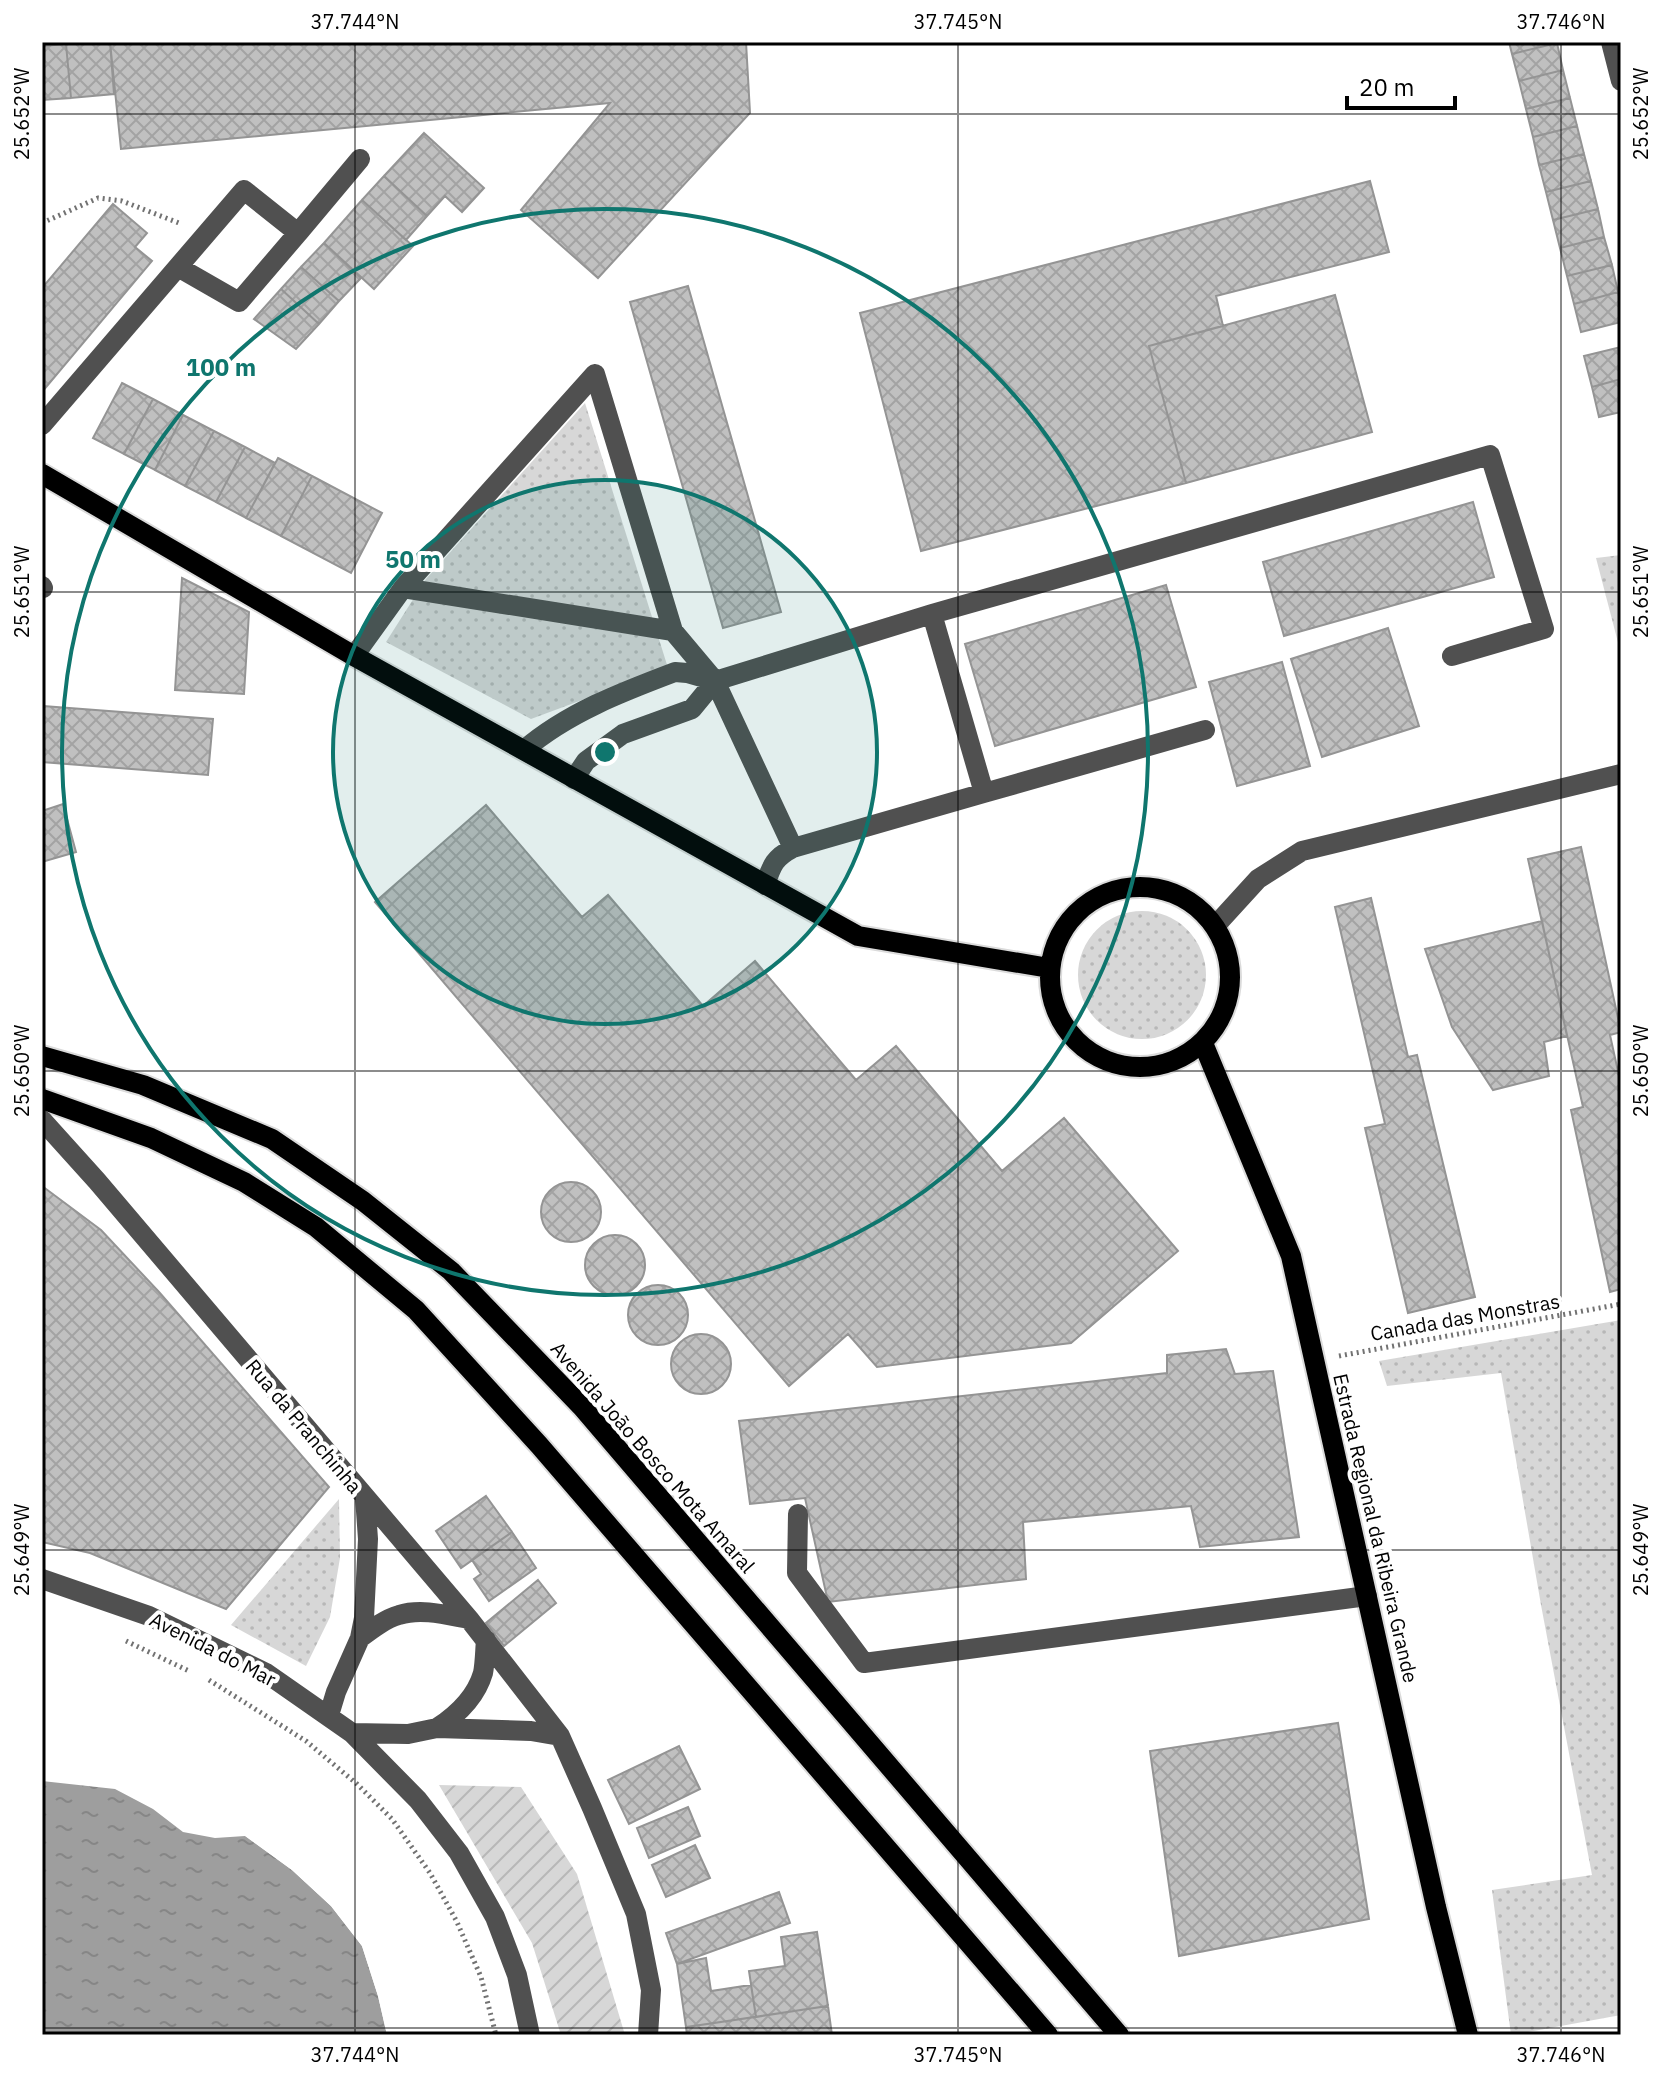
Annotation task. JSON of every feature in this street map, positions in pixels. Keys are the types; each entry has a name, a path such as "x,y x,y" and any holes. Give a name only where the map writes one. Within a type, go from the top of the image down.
{"main road":[{"path":"42,474 354,656 858,936 1049,968"},
{"path":"1143,885 1173,892 1193,902 1216,925 1230,960 1231,992 1222,1017 1203,1043 1191,1053 1162,1066 1122,1067 1093,1055 1062,1024 1052,1000 1049,968 1064,926 1086,903 1114,889 1143,885"},
{"name":"Estrada Regional da Ribeira Grande","path":"1203,1043 1291,1256 1433,1892 1468,2035"},
{"name":"Avenida João Bosco Mota Amaral","path":"42,1056 143,1085 272,1139 363,1201 451,1271 582,1407 1119,2035"},
{"path":"42,1099 151,1138 244,1182 316,1227 416,1310 539,1445 1048,2035"}],"street":[{"path":"1611,42 1621,81"},
{"path":"178,267 239,302 360,159"},
{"path":"42,425 244,190 298,233"},
{"path":"354,656 403,588 595,374 673,631 715,681 793,848"},
{"path":"524,750 589,707 675,672 715,681 932,614 1490,455 1544,629 1452,656"},
{"path":"403,588 673,631"},
{"path":"932,614 984,793"},
{"path":"574,779 586,761 623,734 692,709 715,681"},
{"path":"765,885 772,864 793,848 1205,730"},
{"path":"1216,925 1258,879 1302,851 1621,774"},
{"name":"Rua da Pranchinha","path":"42,1120 469,1619 560,1736 636,1914 651,1990 648,2035"},
{"path":"329,1715 360,1638 364,1618 368,1539 365,1497"},
{"path":"798,1514 797,1573 864,1663 1367,1596"},
{"name":"Avenida do Mar","path":"42,1579 149,1616 266,1673 352,1733 418,1800 459,1853 495,1917 517,1975 530,2035"},
{"path":"360,1638 399,1615 428,1612 469,1619"},
{"path":"437,1728 456,1716 471,1698 483,1674 486,1640"},
{"path":"352,1733 408,1734 437,1728 531,1731 560,1736"}],"path":[{"path":"42,223 98,198 122,201 207,234"},
{"name":"Canada das Monstras","path":"1314,1361 1621,1304"},
{"path":"114,1636 211,1681 306,1741 357,1784 392,1819 430,1873 457,1922 481,1977 496,2035"}],"shaded area":[{"path":"585,403 668,668 531,719 386,642 426,579"},
{"path":"1621,555 1621,654 1596,558"},
{"path":"1142,911 1167,916 1187,930 1201,950 1206,975 1201,1000 1187,1020 1167,1034 1142,1039 1117,1034 1097,1020 1083,1000 1078,975 1083,950 1097,930 1117,916"},
{"path":"1621,1320 1621,2015 1511,2035 1492,1890 1592,1875 1501,1373 1387,1386 1379,1361"},
{"path":"339,1499 340,1558 330,1617 306,1666 231,1625"},
{"path":"439,1785 521,1787 577,1874 625,2035 561,2035 532,1943"}],"water":[{"path":"42,1781 115,1789 153,1809 183,1832 215,1838 245,1836 292,1870 331,1906 362,1946 387,2035 42,2035"}],"pier":[{"path":"240,1832 247,1832 295,1867 335,1903 365,1945 382,1994 391,2035 387,2035 362,1946 331,1906 292,1870"}],"building":[{"path":"110,42 114,94 71,98 66,44"},
{"path":"110,42 746,42 750,113 598,278 521,210 610,103 121,149"},
{"path":"1509,42 1557,42 1557,43 1512,54"},
{"path":"1557,43 1563,70 1519,81 1512,54"},
{"path":"66,44 71,98 42,100 42,46"},
{"path":"1563,70 1570,98 1526,109 1519,81"},
{"path":"1570,98 1577,126 1533,137 1526,109"},
{"path":"1577,126 1584,154 1539,165 1533,137"},
{"path":"424,133 484,188 462,212 445,196 427,216 384,176"},
{"path":"1584,154 1591,181 1546,192 1539,165"},
{"path":"384,176 427,216 406,240 362,200"},
{"path":"1370,181 1389,252 1216,296 1223,326 1149,346 1186,483 921,551 860,313"},
{"path":"1591,181 1598,209 1553,220 1546,192"},
{"path":"362,200 413,246 374,289 324,243"},
{"path":"113,204 147,233 135,247 152,261 42,392 42,288"},
{"path":"1598,209 1604,237 1560,248 1553,220"},
{"path":"1604,237 1612,265 1567,276 1560,248"},
{"path":"324,243 361,278 339,301 301,267"},
{"path":"1612,265 1618,292 1574,304 1567,276"},
{"path":"301,267 339,301 319,324 281,289"},
{"path":"688,286 781,612 723,628 630,302"},
{"path":"281,289 319,324 296,349 254,319"},
{"path":"1618,292 1621,322 1581,332 1574,304"},
{"path":"1335,295 1372,432 1186,483 1149,346"},
{"path":"1621,347 1621,379 1592,387 1584,356"},
{"path":"1621,379 1621,412 1599,417 1592,387"},
{"path":"122,383 153,399 124,454 93,438"},
{"path":"153,399 183,415 155,470 124,454"},
{"path":"183,415 214,431 185,486 155,470"},
{"path":"214,431 245,447 216,502 185,486"},
{"path":"245,447 275,463 246,518 216,502"},
{"path":"278,458 312,476 281,536 246,518"},
{"path":"312,476 382,513 351,573 281,536"},
{"path":"1473,502 1494,577 1284,636 1263,562"},
{"path":"182,578 249,612 244,694 175,690"},
{"path":"1166,585 1196,687 995,746 965,644"},
{"path":"1388,628 1419,726 1322,757 1291,659"},
{"path":"1282,662 1310,766 1237,786 1209,682"},
{"path":"43,706 213,719 208,775 42,762"},
{"path":"63,804 76,852 42,862 42,811"},
{"path":"486,805 582,917 608,895 703,1006 755,961 856,1080 896,1046 1002,1171 1064,1118 1178,1251 1071,1343 877,1367 848,1334 789,1386 375,902"},
{"path":"1581,847 1621,1032 1610,1035 1621,1085 1621,1289 1610,1292 1571,1110 1583,1107 1528,859"},
{"path":"1371,898 1408,1057 1417,1055 1475,1297 1408,1313 1365,1128 1385,1124 1335,907"},
{"path":"1542,921 1567,1036 1544,1042 1549,1076 1493,1090 1452,1027 1425,949"},
{"path":"571,1182 582,1184 592,1191 599,1201 599,1223 592,1233 582,1240 571,1242 560,1240 550,1233 543,1223 541,1212 543,1201 550,1191 560,1184"},
{"path":"42,1186 101,1230 329,1487 226,1609 90,1553 42,1542"},
{"path":"615,1235 626,1237 636,1244 643,1254 643,1276 636,1286 626,1293 615,1295 604,1293 594,1286 587,1276 585,1265 587,1254 594,1244 604,1237"},
{"path":"658,1285 669,1287 679,1294 686,1304 686,1326 679,1336 669,1343 658,1345 647,1343 637,1336 630,1326 628,1315 630,1304 637,1294 647,1287"},
{"path":"701,1334 712,1336 722,1343 729,1353 729,1375 722,1385 712,1392 701,1394 690,1392 680,1385 673,1375 671,1364 673,1353 680,1343 690,1336"},
{"path":"1226,1349 1235,1374 1273,1371 1299,1537 1200,1547 1191,1506 1023,1522 1026,1579 828,1602 805,1498 750,1504 739,1421 1167,1373 1167,1355"},
{"path":"486,1496 512,1532 461,1568 436,1531"},
{"path":"512,1532 536,1568 489,1601 474,1579 481,1574 472,1560"},
{"path":"538,1580 556,1603 504,1646 486,1623"},
{"path":"1338,1723 1369,1919 1179,1956 1150,1751"},
{"path":"679,1746 700,1789 629,1824 608,1780"},
{"path":"688,1807 700,1836 649,1858 637,1828"},
{"path":"695,1845 710,1878 666,1897 652,1865"},
{"path":"779,1892 790,1923 677,1964 666,1933"},
{"path":"817,1932 828,2006 756,2017 749,1971 785,1966 781,1937"},
{"path":"706,1958 711,1991 751,1985 756,2017 686,2027 677,1964"},
{"path":"828,2006 832,2035 687,2035 686,2027"}]}
